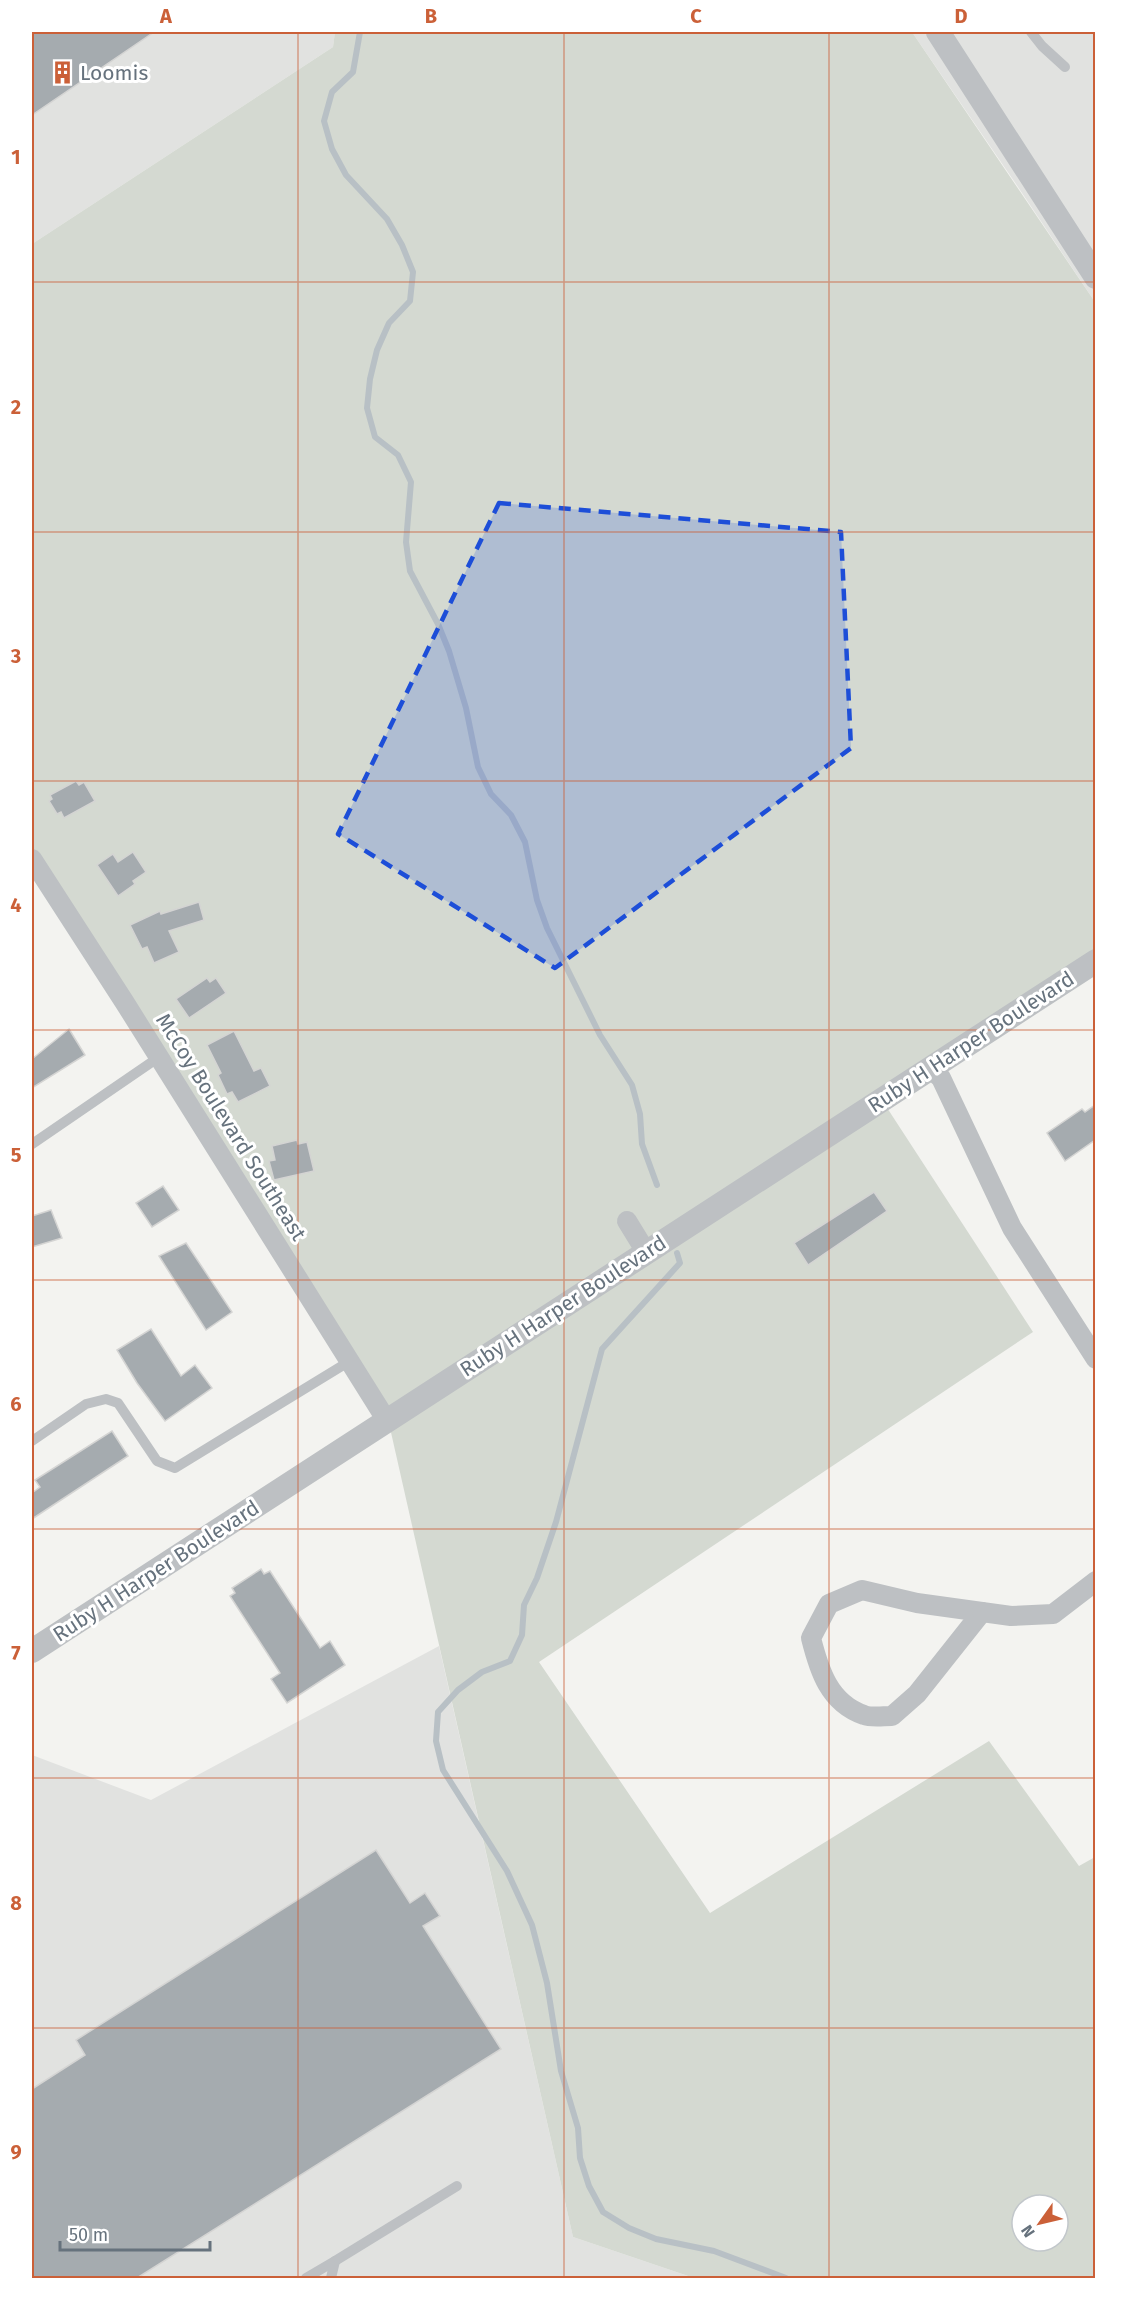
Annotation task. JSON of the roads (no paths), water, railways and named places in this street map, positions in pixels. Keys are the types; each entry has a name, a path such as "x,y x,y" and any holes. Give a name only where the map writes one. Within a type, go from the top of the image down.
{"street":[{"path":"938,32 1095,277"},
{"name":"McCoy Boulevard Southeast","path":"32,859 387,1421"},
{"name":"Ruby H Harper Boulevard","path":"32,1651 1095,961"},
{"path":"931,1068 941,1078 1012,1228 1095,1359"},
{"path":"627,1221 646,1252"},
{"path":"982,1612 917,1694 892,1716 865,1716 837,1701 819,1672 811,1638 829,1604 862,1590 917,1603 1011,1616 1053,1614 1095,1581"}],"lane":[{"path":"1031,32 1042,46 1065,67"},
{"path":"32,1144 159,1058"},
{"path":"32,1441 86,1404 106,1399 118,1403 157,1461 175,1468 350,1361"},
{"path":"306,2278 457,2186"},
{"path":"331,2278 335,2261"}],"waterway":[{"path":"360,32 353,72 332,92 324,121 332,149 346,175 387,219 402,245 413,272 410,301 389,323 377,350 370,379 367,408 375,437 398,455 411,482 406,542 410,571 438,624 449,651 466,708 478,767 491,794 511,815 525,842 537,900 547,928 600,1035 632,1085 640,1114 642,1144 657,1185"},
{"path":"677,1253 680,1263 602,1349 556,1522 537,1578 524,1605 522,1635 510,1661 482,1672 458,1690 438,1712 436,1741 443,1770 507,1871 532,1925 547,1983 561,2071 578,2128 580,2158 589,2186 603,2212 629,2228 656,2239 714,2251 786,2278"}],"place":[{"name":"Loomis","path":"62,73"}]}
